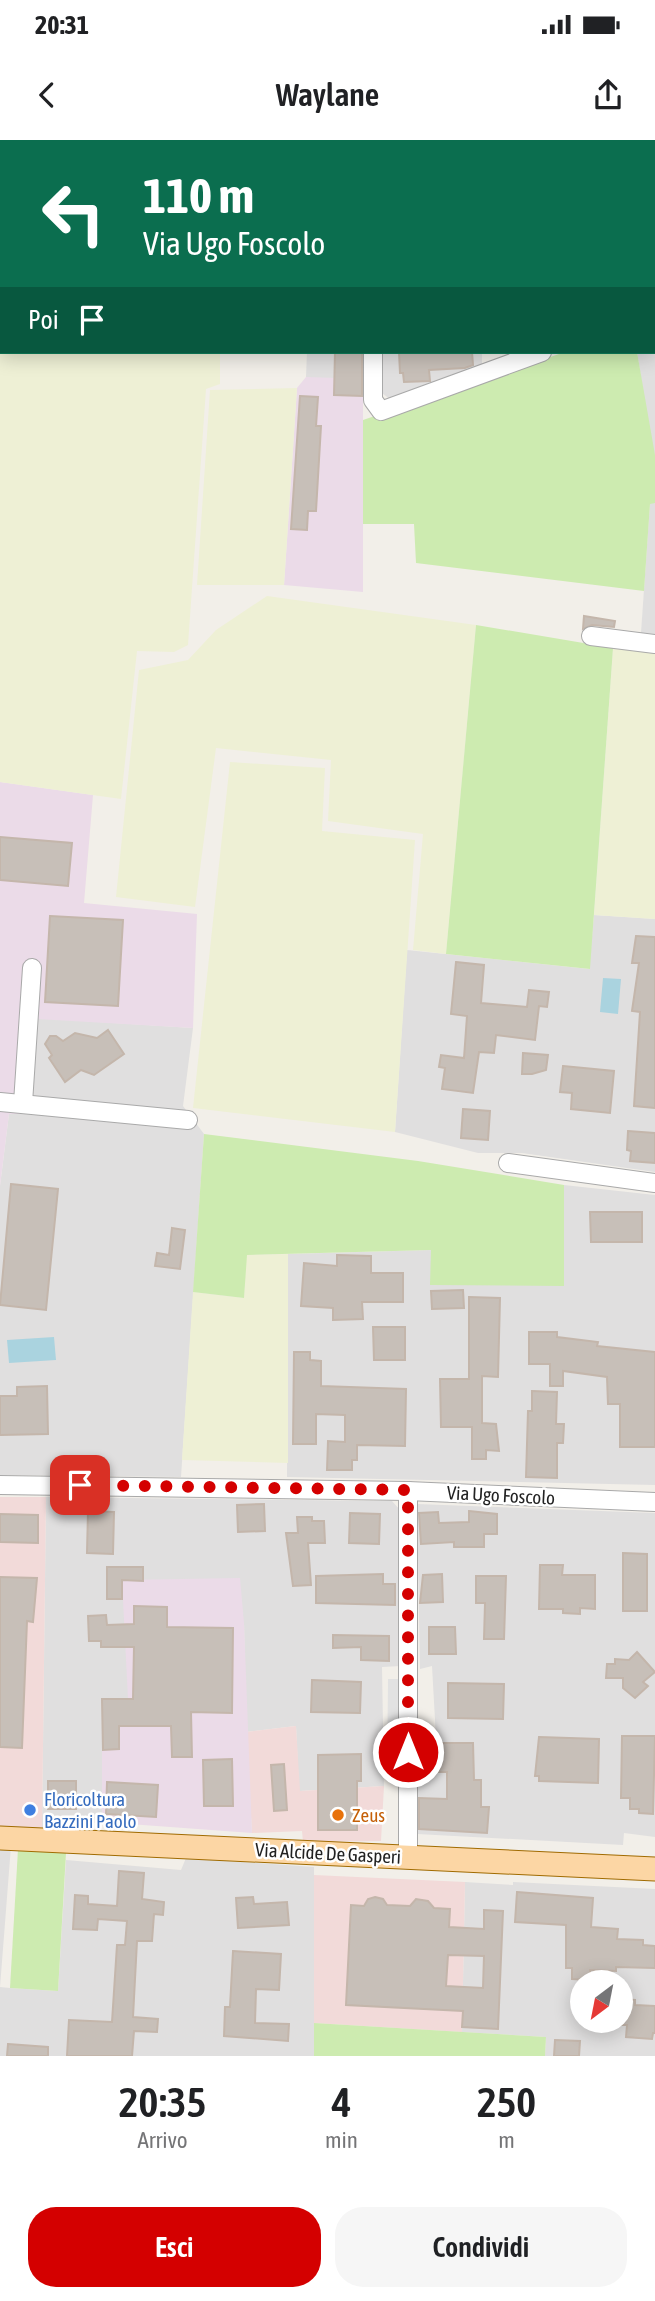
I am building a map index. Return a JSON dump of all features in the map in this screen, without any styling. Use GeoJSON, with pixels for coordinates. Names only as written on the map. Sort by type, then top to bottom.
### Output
{"type":"FeatureCollection","features":[{"type":"Feature","properties":{"kind":"main road","name":"Via Alcide De Gasperi"},"geometry":{"type":"LineString","coordinates":[[1,1838],[655,1869]]}},
{"type":"Feature","properties":{"kind":"street"},"geometry":{"type":"LineString","coordinates":[[373,354],[373,400],[382,411],[537,354]]}},
{"type":"Feature","properties":{"kind":"street"},"geometry":{"type":"LineString","coordinates":[[591,636],[655,644]]}},
{"type":"Feature","properties":{"kind":"street"},"geometry":{"type":"LineString","coordinates":[[23,1103],[32,968]]}},
{"type":"Feature","properties":{"kind":"street"},"geometry":{"type":"LineString","coordinates":[[0,1102],[188,1121]]}},
{"type":"Feature","properties":{"kind":"street"},"geometry":{"type":"LineString","coordinates":[[508,1163],[655,1183]]}},
{"type":"Feature","properties":{"kind":"street","name":"Via Ugo Foscolo"},"geometry":{"type":"LineString","coordinates":[[0,1485],[408,1490],[655,1502]]}},
{"type":"Feature","properties":{"kind":"street"},"geometry":{"type":"LineString","coordinates":[[408,1490],[408,1857]]}},
{"type":"Feature","properties":{"kind":"shaded area"},"geometry":{"type":"Polygon","coordinates":[[[307,354],[364,354],[363,396],[334,395],[306,377],[307,354]]]}},
{"type":"Feature","properties":{"kind":"shaded area"},"geometry":{"type":"Polygon","coordinates":[[[382,354],[482,354],[482,368],[391,400],[382,393],[382,354]]]}},
{"type":"Feature","properties":{"kind":"shaded area"},"geometry":{"type":"Polygon","coordinates":[[[637,354],[655,354],[653,455],[637,354]]]}},
{"type":"Feature","properties":{"kind":"shaded area"},"geometry":{"type":"Polygon","coordinates":[[[306,377],[335,378],[335,395],[363,396],[363,592],[284,585],[297,388],[306,377]]]}},
{"type":"Feature","properties":{"kind":"shaded area"},"geometry":{"type":"Polygon","coordinates":[[[650,503],[655,503],[655,634],[641,633],[650,503]]]}},
{"type":"Feature","properties":{"kind":"shaded area"},"geometry":{"type":"Polygon","coordinates":[[[0,782],[93,795],[84,903],[197,914],[193,1028],[37,1019],[24,1114],[9,1114],[0,1186],[0,782]]]}},
{"type":"Feature","properties":{"kind":"shaded area"},"geometry":{"type":"Polygon","coordinates":[[[594,915],[655,919],[655,1172],[522,1153],[478,1153],[395,1132],[407,950],[589,969],[594,915]]]}},
{"type":"Feature","properties":{"kind":"shaded area"},"geometry":{"type":"Polygon","coordinates":[[[37,1018],[193,1028],[183,1106],[204,1134],[181,1477],[0,1475],[0,1186],[9,1114],[24,1114],[37,1018]]]}},
{"type":"Feature","properties":{"kind":"shaded area"},"geometry":{"type":"Polygon","coordinates":[[[564,1185],[655,1195],[655,1485],[287,1477],[288,1254],[432,1250],[431,1285],[564,1285],[564,1185]]]}},
{"type":"Feature","properties":{"kind":"shaded area"},"geometry":{"type":"Polygon","coordinates":[[[0,1497],[46,1497],[42,1829],[0,1826],[0,1497]]]}},
{"type":"Feature","properties":{"kind":"shaded area"},"geometry":{"type":"Polygon","coordinates":[[[46,1497],[392,1501],[400,1510],[401,1666],[382,1667],[384,1786],[299,1791],[296,1726],[246,1732],[244,1623],[143,1581],[123,1580],[129,1699],[102,1700],[102,1822],[42,1829],[46,1497]]]}},
{"type":"Feature","properties":{"kind":"shaded area"},"geometry":{"type":"Polygon","coordinates":[[[417,1504],[655,1513],[655,1837],[624,1833],[623,1845],[417,1834],[419,1737],[436,1738],[432,1666],[420,1669],[417,1504]]]}},
{"type":"Feature","properties":{"kind":"shaded area"},"geometry":{"type":"Polygon","coordinates":[[[240,1578],[252,1833],[102,1822],[102,1699],[128,1699],[122,1580],[240,1578]]]}},
{"type":"Feature","properties":{"kind":"shaded area"},"geometry":{"type":"Polygon","coordinates":[[[388,1679],[399,1679],[398,1781],[387,1781],[388,1679]]]}},
{"type":"Feature","properties":{"kind":"shaded area"},"geometry":{"type":"Polygon","coordinates":[[[296,1726],[300,1791],[384,1786],[381,1841],[303,1842],[302,1831],[252,1833],[246,1732],[296,1726]]]}},
{"type":"Feature","properties":{"kind":"shaded area"},"geometry":{"type":"Polygon","coordinates":[[[0,1846],[11,1846],[0,1987],[0,1846]]]}},
{"type":"Feature","properties":{"kind":"shaded area"},"geometry":{"type":"Polygon","coordinates":[[[186,1858],[314,1867],[314,2056],[0,2056],[0,1987],[58,1991],[66,1860],[181,1870],[186,1858]]]}},
{"type":"Feature","properties":{"kind":"shaded area"},"geometry":{"type":"Polygon","coordinates":[[[314,1875],[465,1882],[462,2032],[314,2023],[314,1875]]]}},
{"type":"Feature","properties":{"kind":"shaded area"},"geometry":{"type":"Polygon","coordinates":[[[465,1882],[655,1889],[655,2056],[545,2056],[546,2037],[462,2032],[465,1882]]]}},
{"type":"Feature","properties":{"kind":"green space"},"geometry":{"type":"Polygon","coordinates":[[[0,354],[220,354],[220,384],[206,389],[188,645],[174,652],[137,651],[121,799],[0,782],[0,354]]]}},
{"type":"Feature","properties":{"kind":"green space"},"geometry":{"type":"Polygon","coordinates":[[[559,354],[637,354],[655,455],[655,503],[650,504],[644,591],[416,563],[414,524],[363,524],[363,420],[559,354]]]}},
{"type":"Feature","properties":{"kind":"green space"},"geometry":{"type":"Polygon","coordinates":[[[297,388],[284,585],[197,585],[210,390],[297,388]]]}},
{"type":"Feature","properties":{"kind":"green space"},"geometry":{"type":"Polygon","coordinates":[[[267,596],[476,625],[446,954],[413,950],[423,834],[328,821],[331,760],[216,748],[195,907],[116,897],[139,670],[188,660],[216,630],[267,596]]]}},
{"type":"Feature","properties":{"kind":"green space"},"geometry":{"type":"Polygon","coordinates":[[[476,625],[613,648],[590,969],[446,954],[476,625]]]}},
{"type":"Feature","properties":{"kind":"green space"},"geometry":{"type":"Polygon","coordinates":[[[613,648],[655,653],[655,919],[594,915],[613,648]]]}},
{"type":"Feature","properties":{"kind":"green space"},"geometry":{"type":"Polygon","coordinates":[[[230,762],[325,768],[322,831],[415,840],[395,1132],[193,1108],[230,762]]]}},
{"type":"Feature","properties":{"kind":"green space"},"geometry":{"type":"Polygon","coordinates":[[[204,1134],[418,1161],[564,1185],[564,1286],[430,1285],[431,1250],[247,1255],[244,1298],[193,1292],[204,1134]]]}},
{"type":"Feature","properties":{"kind":"green space"},"geometry":{"type":"Polygon","coordinates":[[[288,1254],[288,1463],[182,1460],[193,1292],[244,1298],[246,1255],[288,1254]]]}},
{"type":"Feature","properties":{"kind":"green space"},"geometry":{"type":"Polygon","coordinates":[[[18,1849],[66,1853],[58,1991],[10,1988],[18,1849]]]}},
{"type":"Feature","properties":{"kind":"green space"},"geometry":{"type":"Polygon","coordinates":[[[314,2023],[546,2037],[545,2056],[314,2056],[314,2023]]]}},
{"type":"Feature","properties":{"kind":"water"},"geometry":{"type":"Polygon","coordinates":[[[603,978],[621,979],[618,1014],[600,1012],[603,978]]]}},
{"type":"Feature","properties":{"kind":"water"},"geometry":{"type":"Polygon","coordinates":[[[54,1337],[56,1360],[9,1363],[7,1340],[54,1337]]]}},
{"type":"Feature","properties":{"kind":"building"},"geometry":{"type":"Polygon","coordinates":[[[335,354],[362,354],[362,396],[334,395],[335,354]]]}},
{"type":"Feature","properties":{"kind":"building"},"geometry":{"type":"Polygon","coordinates":[[[399,354],[472,354],[473,365],[465,368],[429,370],[430,381],[404,382],[403,373],[400,373],[399,354]]]}},
{"type":"Feature","properties":{"kind":"building"},"geometry":{"type":"Polygon","coordinates":[[[300,396],[318,397],[316,426],[321,426],[316,511],[308,511],[307,530],[291,529],[300,396]]]}},
{"type":"Feature","properties":{"kind":"building"},"geometry":{"type":"Polygon","coordinates":[[[584,616],[615,621],[614,627],[592,625],[583,629],[584,616]]]}},
{"type":"Feature","properties":{"kind":"building"},"geometry":{"type":"Polygon","coordinates":[[[0,837],[72,843],[68,886],[0,880],[0,837]]]}},
{"type":"Feature","properties":{"kind":"building"},"geometry":{"type":"Polygon","coordinates":[[[50,916],[123,920],[118,1006],[45,1002],[50,916]]]}},
{"type":"Feature","properties":{"kind":"building"},"geometry":{"type":"Polygon","coordinates":[[[636,936],[655,937],[655,1108],[634,1106],[640,1012],[632,1011],[639,963],[632,963],[636,936]]]}},
{"type":"Feature","properties":{"kind":"building"},"geometry":{"type":"Polygon","coordinates":[[[456,962],[484,965],[481,1003],[527,1007],[529,990],[549,992],[547,1007],[539,1006],[535,1040],[496,1035],[494,1053],[479,1052],[473,1093],[442,1089],[445,1068],[439,1067],[441,1055],[464,1058],[467,1016],[451,1014],[456,962]]]}},
{"type":"Feature","properties":{"kind":"building"},"geometry":{"type":"Polygon","coordinates":[[[108,1030],[124,1054],[94,1075],[81,1070],[65,1082],[49,1058],[52,1055],[45,1044],[50,1036],[56,1036],[63,1041],[75,1033],[97,1038],[108,1030]]]}},
{"type":"Feature","properties":{"kind":"building"},"geometry":{"type":"Polygon","coordinates":[[[523,1053],[548,1055],[546,1070],[522,1074],[523,1053]]]}},
{"type":"Feature","properties":{"kind":"building"},"geometry":{"type":"Polygon","coordinates":[[[563,1066],[614,1071],[610,1113],[571,1109],[572,1093],[560,1092],[563,1066]]]}},
{"type":"Feature","properties":{"kind":"building"},"geometry":{"type":"Polygon","coordinates":[[[463,1109],[490,1111],[488,1140],[461,1138],[463,1109]]]}},
{"type":"Feature","properties":{"kind":"building"},"geometry":{"type":"Polygon","coordinates":[[[628,1131],[655,1133],[655,1163],[630,1161],[631,1151],[627,1150],[628,1131]]]}},
{"type":"Feature","properties":{"kind":"building"},"geometry":{"type":"Polygon","coordinates":[[[11,1184],[58,1189],[46,1310],[0,1305],[11,1184]]]}},
{"type":"Feature","properties":{"kind":"building"},"geometry":{"type":"Polygon","coordinates":[[[590,1212],[642,1212],[642,1242],[591,1242],[590,1212]]]}},
{"type":"Feature","properties":{"kind":"building"},"geometry":{"type":"Polygon","coordinates":[[[172,1228],[185,1230],[180,1269],[155,1266],[157,1253],[169,1255],[172,1228]]]}},
{"type":"Feature","properties":{"kind":"building"},"geometry":{"type":"Polygon","coordinates":[[[337,1255],[371,1256],[371,1273],[403,1273],[403,1302],[362,1302],[363,1319],[333,1320],[333,1308],[301,1306],[304,1263],[337,1266],[337,1255]]]}},
{"type":"Feature","properties":{"kind":"building"},"geometry":{"type":"Polygon","coordinates":[[[463,1290],[464,1308],[432,1309],[431,1291],[463,1290]]]}},
{"type":"Feature","properties":{"kind":"building"},"geometry":{"type":"Polygon","coordinates":[[[469,1297],[500,1298],[498,1377],[482,1376],[482,1423],[496,1424],[499,1451],[486,1450],[486,1459],[472,1459],[472,1427],[441,1427],[440,1379],[469,1379],[469,1297]]]}},
{"type":"Feature","properties":{"kind":"building"},"geometry":{"type":"Polygon","coordinates":[[[373,1327],[405,1327],[405,1360],[374,1360],[373,1327]]]}},
{"type":"Feature","properties":{"kind":"building"},"geometry":{"type":"Polygon","coordinates":[[[529,1332],[557,1332],[557,1337],[598,1342],[597,1346],[655,1352],[655,1447],[620,1447],[620,1404],[608,1404],[607,1377],[563,1371],[563,1386],[550,1386],[550,1364],[529,1364],[529,1332]]]}},
{"type":"Feature","properties":{"kind":"building"},"geometry":{"type":"Polygon","coordinates":[[[294,1352],[310,1352],[310,1360],[321,1361],[321,1386],[406,1389],[405,1446],[357,1445],[357,1460],[352,1460],[352,1470],[327,1470],[328,1441],[345,1442],[345,1415],[316,1414],[316,1444],[293,1444],[294,1352]]]}},
{"type":"Feature","properties":{"kind":"building"},"geometry":{"type":"Polygon","coordinates":[[[47,1386],[48,1434],[0,1435],[0,1396],[17,1396],[17,1387],[47,1386]]]}},
{"type":"Feature","properties":{"kind":"building"},"geometry":{"type":"Polygon","coordinates":[[[532,1391],[557,1392],[556,1424],[564,1424],[563,1443],[557,1443],[557,1478],[526,1477],[528,1411],[532,1411],[532,1391]]]}},
{"type":"Feature","properties":{"kind":"building"},"geometry":{"type":"Polygon","coordinates":[[[264,1504],[265,1531],[238,1532],[237,1505],[264,1504]]]}},
{"type":"Feature","properties":{"kind":"building"},"geometry":{"type":"Polygon","coordinates":[[[88,1511],[114,1512],[113,1554],[87,1553],[88,1511]]]}},
{"type":"Feature","properties":{"kind":"building"},"geometry":{"type":"Polygon","coordinates":[[[469,1511],[497,1514],[497,1534],[484,1534],[484,1547],[454,1547],[454,1542],[421,1544],[419,1513],[438,1512],[439,1523],[469,1522],[469,1511]]]}},
{"type":"Feature","properties":{"kind":"building"},"geometry":{"type":"Polygon","coordinates":[[[350,1513],[380,1514],[379,1544],[349,1543],[350,1513]]]}},
{"type":"Feature","properties":{"kind":"building"},"geometry":{"type":"Polygon","coordinates":[[[0,1514],[38,1515],[38,1543],[0,1542],[0,1514]]]}},
{"type":"Feature","properties":{"kind":"building"},"geometry":{"type":"Polygon","coordinates":[[[297,1517],[312,1517],[312,1521],[324,1521],[325,1543],[308,1543],[311,1585],[293,1586],[286,1533],[298,1533],[297,1517]]]}},
{"type":"Feature","properties":{"kind":"building"},"geometry":{"type":"Polygon","coordinates":[[[623,1553],[647,1554],[647,1611],[623,1611],[623,1553]]]}},
{"type":"Feature","properties":{"kind":"building"},"geometry":{"type":"Polygon","coordinates":[[[540,1565],[563,1565],[562,1575],[595,1575],[595,1609],[580,1608],[580,1614],[563,1613],[563,1609],[539,1609],[540,1565]]]}},
{"type":"Feature","properties":{"kind":"building"},"geometry":{"type":"Polygon","coordinates":[[[107,1567],[143,1567],[143,1581],[122,1580],[122,1599],[107,1599],[107,1567]]]}},
{"type":"Feature","properties":{"kind":"building"},"geometry":{"type":"Polygon","coordinates":[[[383,1574],[383,1584],[395,1584],[395,1605],[316,1603],[316,1576],[383,1574]]]}},
{"type":"Feature","properties":{"kind":"building"},"geometry":{"type":"Polygon","coordinates":[[[442,1574],[443,1602],[420,1603],[423,1575],[442,1574]]]}},
{"type":"Feature","properties":{"kind":"building"},"geometry":{"type":"Polygon","coordinates":[[[476,1576],[506,1576],[504,1639],[484,1639],[485,1603],[476,1603],[476,1576]]]}},
{"type":"Feature","properties":{"kind":"building"},"geometry":{"type":"Polygon","coordinates":[[[0,1577],[37,1578],[33,1622],[27,1621],[22,1748],[0,1747],[0,1577]]]}},
{"type":"Feature","properties":{"kind":"building"},"geometry":{"type":"Polygon","coordinates":[[[134,1606],[167,1607],[167,1627],[233,1628],[232,1713],[191,1712],[192,1757],[172,1757],[171,1726],[119,1726],[119,1749],[103,1750],[102,1699],[133,1699],[134,1647],[101,1647],[101,1641],[89,1641],[88,1616],[106,1615],[107,1625],[134,1624],[134,1606]]]}},
{"type":"Feature","properties":{"kind":"building"},"geometry":{"type":"Polygon","coordinates":[[[429,1627],[455,1627],[456,1654],[429,1654],[429,1627]]]}},
{"type":"Feature","properties":{"kind":"building"},"geometry":{"type":"Polygon","coordinates":[[[333,1635],[389,1636],[389,1661],[361,1660],[361,1647],[333,1648],[333,1635]]]}},
{"type":"Feature","properties":{"kind":"building"},"geometry":{"type":"Polygon","coordinates":[[[637,1652],[655,1672],[643,1682],[648,1686],[635,1698],[623,1688],[623,1678],[606,1678],[607,1664],[615,1664],[615,1659],[629,1660],[637,1652]]]}},
{"type":"Feature","properties":{"kind":"building"},"geometry":{"type":"Polygon","coordinates":[[[312,1680],[361,1682],[360,1713],[311,1712],[312,1680]]]}},
{"type":"Feature","properties":{"kind":"building"},"geometry":{"type":"Polygon","coordinates":[[[448,1683],[504,1684],[503,1719],[448,1718],[448,1683]]]}},
{"type":"Feature","properties":{"kind":"building"},"geometry":{"type":"Polygon","coordinates":[[[622,1736],[655,1736],[653,1814],[630,1809],[630,1798],[621,1798],[622,1736]]]}},
{"type":"Feature","properties":{"kind":"building"},"geometry":{"type":"Polygon","coordinates":[[[539,1737],[599,1739],[598,1783],[539,1781],[539,1776],[535,1776],[539,1737]]]}},
{"type":"Feature","properties":{"kind":"building"},"geometry":{"type":"Polygon","coordinates":[[[439,1743],[473,1743],[474,1780],[481,1780],[481,1807],[489,1807],[487,1833],[419,1829],[419,1798],[447,1799],[447,1772],[439,1772],[439,1743]]]}},
{"type":"Feature","properties":{"kind":"building"},"geometry":{"type":"Polygon","coordinates":[[[361,1754],[361,1781],[357,1781],[357,1830],[318,1830],[318,1755],[361,1754]]]}},
{"type":"Feature","properties":{"kind":"building"},"geometry":{"type":"Polygon","coordinates":[[[232,1759],[233,1806],[204,1806],[203,1760],[232,1759]]]}},
{"type":"Feature","properties":{"kind":"building"},"geometry":{"type":"Polygon","coordinates":[[[284,1764],[287,1810],[274,1811],[271,1765],[284,1764]]]}},
{"type":"Feature","properties":{"kind":"building"},"geometry":{"type":"Polygon","coordinates":[[[48,1781],[76,1781],[76,1809],[48,1809],[48,1781]]]}},
{"type":"Feature","properties":{"kind":"building"},"geometry":{"type":"Polygon","coordinates":[[[107,1782],[158,1785],[156,1817],[106,1814],[107,1782]]]}},
{"type":"Feature","properties":{"kind":"building"},"geometry":{"type":"Polygon","coordinates":[[[119,1871],[144,1873],[142,1899],[164,1902],[163,1915],[154,1914],[152,1941],[137,1941],[133,2017],[158,2019],[157,2032],[134,2031],[132,2056],[67,2056],[69,2020],[112,2022],[117,1945],[125,1945],[127,1921],[98,1919],[97,1930],[73,1929],[75,1895],[88,1896],[88,1904],[117,1906],[119,1871]]]}},
{"type":"Feature","properties":{"kind":"building"},"geometry":{"type":"Polygon","coordinates":[[[517,1892],[593,1898],[591,1927],[618,1929],[617,1939],[643,1940],[643,1945],[655,1946],[655,1968],[572,1970],[566,1968],[566,1925],[515,1922],[517,1892]]]}},
{"type":"Feature","properties":{"kind":"building"},"geometry":{"type":"Polygon","coordinates":[[[253,1897],[254,1904],[287,1902],[289,1925],[238,1928],[236,1898],[253,1897]]]}},
{"type":"Feature","properties":{"kind":"building"},"geometry":{"type":"Polygon","coordinates":[[[375,1897],[383,1899],[387,1905],[410,1906],[416,1899],[428,1901],[434,1908],[450,1909],[449,1927],[484,1929],[484,1910],[503,1911],[498,2029],[462,2027],[463,2011],[346,2005],[351,1905],[364,1906],[368,1899],[375,1897]],[[448,1955],[446,1986],[483,1988],[484,1956],[448,1955]]]}},
{"type":"Feature","properties":{"kind":"building"},"geometry":{"type":"Polygon","coordinates":[[[233,1951],[281,1954],[279,1990],[256,1989],[255,2023],[289,2024],[288,2041],[224,2036],[225,2007],[230,2007],[233,1951]]]}},
{"type":"Feature","properties":{"kind":"building"},"geometry":{"type":"Polygon","coordinates":[[[634,2000],[635,2005],[655,2006],[655,2033],[652,2039],[626,2037],[626,2034],[634,2034],[634,2000]]]}},
{"type":"Feature","properties":{"kind":"building"},"geometry":{"type":"Polygon","coordinates":[[[555,2040],[580,2041],[579,2056],[554,2056],[555,2040]]]}},
{"type":"Feature","properties":{"kind":"building"},"geometry":{"type":"Polygon","coordinates":[[[8,2044],[48,2047],[48,2056],[7,2056],[8,2044]]]}},
{"type":"Feature","properties":{"kind":"place","name":"Floricoltura Bazzini Paolo"},"geometry":{"type":"Point","coordinates":[30,1810]}},
{"type":"Feature","properties":{"kind":"place","name":"Zeus"},"geometry":{"type":"Point","coordinates":[338,1815]}},
{"type":"Feature","properties":{"kind":"route"},"geometry":{"type":"LineString","coordinates":[[80,1485],[408,1490],[408,1752]]}}]}
